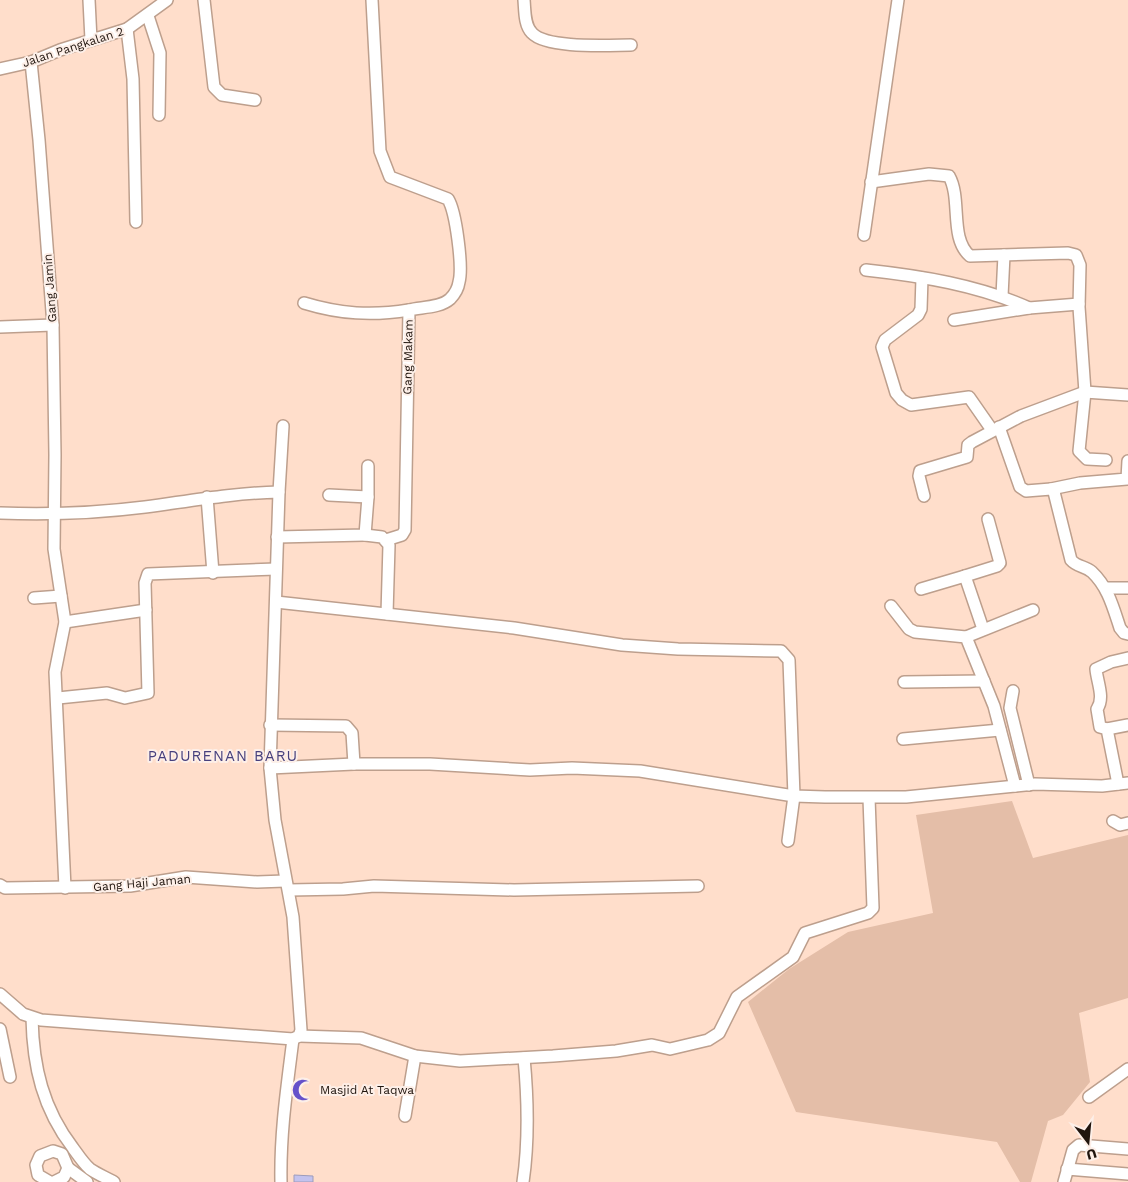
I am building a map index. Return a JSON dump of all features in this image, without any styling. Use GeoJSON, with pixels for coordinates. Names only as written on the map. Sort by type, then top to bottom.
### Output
{"type":"FeatureCollection","features":[{"type":"Feature","properties":{"kind":"street"},"geometry":{"type":"LineString","coordinates":[[89,0],[90,40]]}},
{"type":"Feature","properties":{"kind":"street","name":"Jalan Pangkalan 2"},"geometry":{"type":"LineString","coordinates":[[0,69],[30,62],[90,40],[127,29],[148,16],[167,0]]}},
{"type":"Feature","properties":{"kind":"street"},"geometry":{"type":"LineString","coordinates":[[204,0],[214,87],[222,95],[255,100]]}},
{"type":"Feature","properties":{"kind":"street","name":"Gang Makam"},"geometry":{"type":"LineString","coordinates":[[372,0],[380,151],[384,165],[392,178],[448,199],[452,208],[460,269],[459,283],[450,298],[445,302],[409,310],[405,530],[402,535],[386,540]]}},
{"type":"Feature","properties":{"kind":"street"},"geometry":{"type":"LineString","coordinates":[[524,0],[526,20],[532,34],[550,42],[631,46]]}},
{"type":"Feature","properties":{"kind":"street"},"geometry":{"type":"LineString","coordinates":[[864,235],[898,0]]}},
{"type":"Feature","properties":{"kind":"street"},"geometry":{"type":"LineString","coordinates":[[148,16],[160,53],[159,115]]}},
{"type":"Feature","properties":{"kind":"street"},"geometry":{"type":"LineString","coordinates":[[127,29],[133,79],[136,222]]}},
{"type":"Feature","properties":{"kind":"street","name":"Gang Jamin"},"geometry":{"type":"LineString","coordinates":[[30,62],[39,140],[53,325],[54,549],[65,622]]}},
{"type":"Feature","properties":{"kind":"street"},"geometry":{"type":"LineString","coordinates":[[871,182],[929,174],[949,176],[955,186],[960,240],[963,250],[970,256],[1068,253],[1076,255],[1080,265],[1079,304],[1085,392],[1079,451],[1087,459],[1106,460]]}},
{"type":"Feature","properties":{"kind":"street"},"geometry":{"type":"LineString","coordinates":[[1002,296],[1004,254]]}},
{"type":"Feature","properties":{"kind":"street"},"geometry":{"type":"LineString","coordinates":[[866,270],[922,278],[1002,296],[1029,308]]}},
{"type":"Feature","properties":{"kind":"street"},"geometry":{"type":"LineString","coordinates":[[922,278],[921,309],[918,315],[885,340],[882,347],[896,393],[902,400],[911,406],[970,397],[996,428],[1022,490],[1051,489],[1127,479],[1128,461]]}},
{"type":"Feature","properties":{"kind":"street"},"geometry":{"type":"LineString","coordinates":[[304,303],[331,312],[366,315],[409,310]]}},
{"type":"Feature","properties":{"kind":"street"},"geometry":{"type":"LineString","coordinates":[[954,320],[1029,308],[1079,304]]}},
{"type":"Feature","properties":{"kind":"street"},"geometry":{"type":"LineString","coordinates":[[0,327],[53,325]]}},
{"type":"Feature","properties":{"kind":"street"},"geometry":{"type":"LineString","coordinates":[[924,496],[919,476],[920,471],[967,458],[968,445],[996,428],[1021,416],[1085,392],[1128,395]]}},
{"type":"Feature","properties":{"kind":"street"},"geometry":{"type":"LineString","coordinates":[[281,1182],[279,1153],[296,1038],[301,1030],[298,972],[287,885],[275,820],[270,768],[277,537],[283,426]]}},
{"type":"Feature","properties":{"kind":"street"},"geometry":{"type":"LineString","coordinates":[[366,535],[368,466]]}},
{"type":"Feature","properties":{"kind":"street"},"geometry":{"type":"LineString","coordinates":[[1051,489],[1054,492],[1072,560],[1076,565],[1090,570],[1106,588],[1120,628],[1124,633],[1128,634]]}},
{"type":"Feature","properties":{"kind":"street"},"geometry":{"type":"LineString","coordinates":[[0,513],[55,515],[148,506],[207,497],[279,492]]}},
{"type":"Feature","properties":{"kind":"street"},"geometry":{"type":"LineString","coordinates":[[329,495],[368,497]]}},
{"type":"Feature","properties":{"kind":"street"},"geometry":{"type":"LineString","coordinates":[[207,497],[213,573]]}},
{"type":"Feature","properties":{"kind":"street"},"geometry":{"type":"LineString","coordinates":[[922,589],[997,566],[1000,563],[988,519]]}},
{"type":"Feature","properties":{"kind":"street"},"geometry":{"type":"LineString","coordinates":[[277,537],[366,535],[382,537],[389,545],[386,614]]}},
{"type":"Feature","properties":{"kind":"street"},"geometry":{"type":"LineString","coordinates":[[58,698],[104,693],[125,698],[148,693],[145,579],[148,574],[276,570]]}},
{"type":"Feature","properties":{"kind":"street"},"geometry":{"type":"LineString","coordinates":[[965,576],[983,629]]}},
{"type":"Feature","properties":{"kind":"street"},"geometry":{"type":"LineString","coordinates":[[1106,588],[1128,588]]}},
{"type":"Feature","properties":{"kind":"street"},"geometry":{"type":"LineString","coordinates":[[34,598],[61,596]]}},
{"type":"Feature","properties":{"kind":"street"},"geometry":{"type":"LineString","coordinates":[[276,602],[514,628],[622,645],[678,649],[781,651],[789,660],[794,796],[788,841]]}},
{"type":"Feature","properties":{"kind":"street"},"geometry":{"type":"LineString","coordinates":[[892,606],[909,629],[915,632],[966,637],[1033,610]]}},
{"type":"Feature","properties":{"kind":"street"},"geometry":{"type":"LineString","coordinates":[[65,888],[56,663],[65,622],[146,610]]}},
{"type":"Feature","properties":{"kind":"street"},"geometry":{"type":"LineString","coordinates":[[966,637],[984,681],[1015,786]]}},
{"type":"Feature","properties":{"kind":"street"},"geometry":{"type":"LineString","coordinates":[[1128,658],[1111,662],[1096,669],[1101,696],[1097,709],[1100,727],[1107,729],[1128,725]]}},
{"type":"Feature","properties":{"kind":"street"},"geometry":{"type":"LineString","coordinates":[[904,682],[984,681]]}},
{"type":"Feature","properties":{"kind":"street"},"geometry":{"type":"LineString","coordinates":[[1013,691],[1010,708],[1029,785]]}},
{"type":"Feature","properties":{"kind":"street"},"geometry":{"type":"LineString","coordinates":[[270,725],[346,726],[352,732],[354,764]]}},
{"type":"Feature","properties":{"kind":"street"},"geometry":{"type":"LineString","coordinates":[[270,768],[354,764],[640,771],[794,796],[869,798],[1029,785],[1102,786],[1123,784],[1107,729]]}},
{"type":"Feature","properties":{"kind":"street"},"geometry":{"type":"LineString","coordinates":[[903,739],[1000,730]]}},
{"type":"Feature","properties":{"kind":"street"},"geometry":{"type":"LineString","coordinates":[[0,994],[23,1014],[32,1018],[76,1024],[296,1038],[361,1038],[415,1056],[460,1061],[616,1051],[652,1045],[670,1049],[708,1040],[719,1032],[737,997],[793,957],[805,933],[868,913],[874,908],[869,798]]}},
{"type":"Feature","properties":{"kind":"street"},"geometry":{"type":"LineString","coordinates":[[1113,821],[1120,825],[1128,823]]}},
{"type":"Feature","properties":{"kind":"street","name":"Gang Haji Jaman"},"geometry":{"type":"LineString","coordinates":[[0,885],[5,888],[65,888],[147,884],[186,877],[343,889],[374,886],[514,890],[698,886]]}},
{"type":"Feature","properties":{"kind":"street"},"geometry":{"type":"LineString","coordinates":[[32,1018],[32,1037],[39,1078],[54,1123],[90,1169],[114,1182]]}},
{"type":"Feature","properties":{"kind":"street"},"geometry":{"type":"LineString","coordinates":[[0,1029],[3,1057],[10,1077]]}},
{"type":"Feature","properties":{"kind":"street"},"geometry":{"type":"LineString","coordinates":[[405,1116],[415,1056]]}},
{"type":"Feature","properties":{"kind":"street"},"geometry":{"type":"LineString","coordinates":[[523,1182],[528,1152],[528,1106],[524,1058]]}},
{"type":"Feature","properties":{"kind":"street"},"geometry":{"type":"LineString","coordinates":[[1089,1097],[1128,1069]]}},
{"type":"Feature","properties":{"kind":"street"},"geometry":{"type":"LineString","coordinates":[[1064,1182],[1072,1150],[1079,1145],[1128,1148]]}},
{"type":"Feature","properties":{"kind":"street"},"geometry":{"type":"LineString","coordinates":[[50,1182],[42,1179],[36,1170],[37,1160],[44,1153],[58,1152],[65,1158],[68,1168],[87,1182]]}},
{"type":"Feature","properties":{"kind":"street"},"geometry":{"type":"LineString","coordinates":[[55,1182],[64,1177],[68,1168]]}},
{"type":"Feature","properties":{"kind":"street"},"geometry":{"type":"LineString","coordinates":[[1067,1169],[1128,1174]]}},
{"type":"Feature","properties":{"kind":"shaded area"},"geometry":{"type":"Polygon","coordinates":[[[1012,801],[1033,858],[1128,835],[1128,998],[1079,1013],[1090,1082],[1063,1115],[1048,1121],[1031,1182],[1020,1182],[997,1142],[796,1112],[748,1002],[789,969],[848,932],[933,913],[916,815],[1012,801]]]}},
{"type":"Feature","properties":{"kind":"building"},"geometry":{"type":"Polygon","coordinates":[[[294,1175],[313,1176],[313,1182],[294,1182],[294,1175]]]}},
{"type":"Feature","properties":{"kind":"place","name":"Masjid At Taqwa"},"geometry":{"type":"Point","coordinates":[303,1090]}},
{"type":"Feature","properties":{"kind":"district","name":"PADURENAN BARU"},"geometry":{"type":"Point","coordinates":[223,756]}}]}
